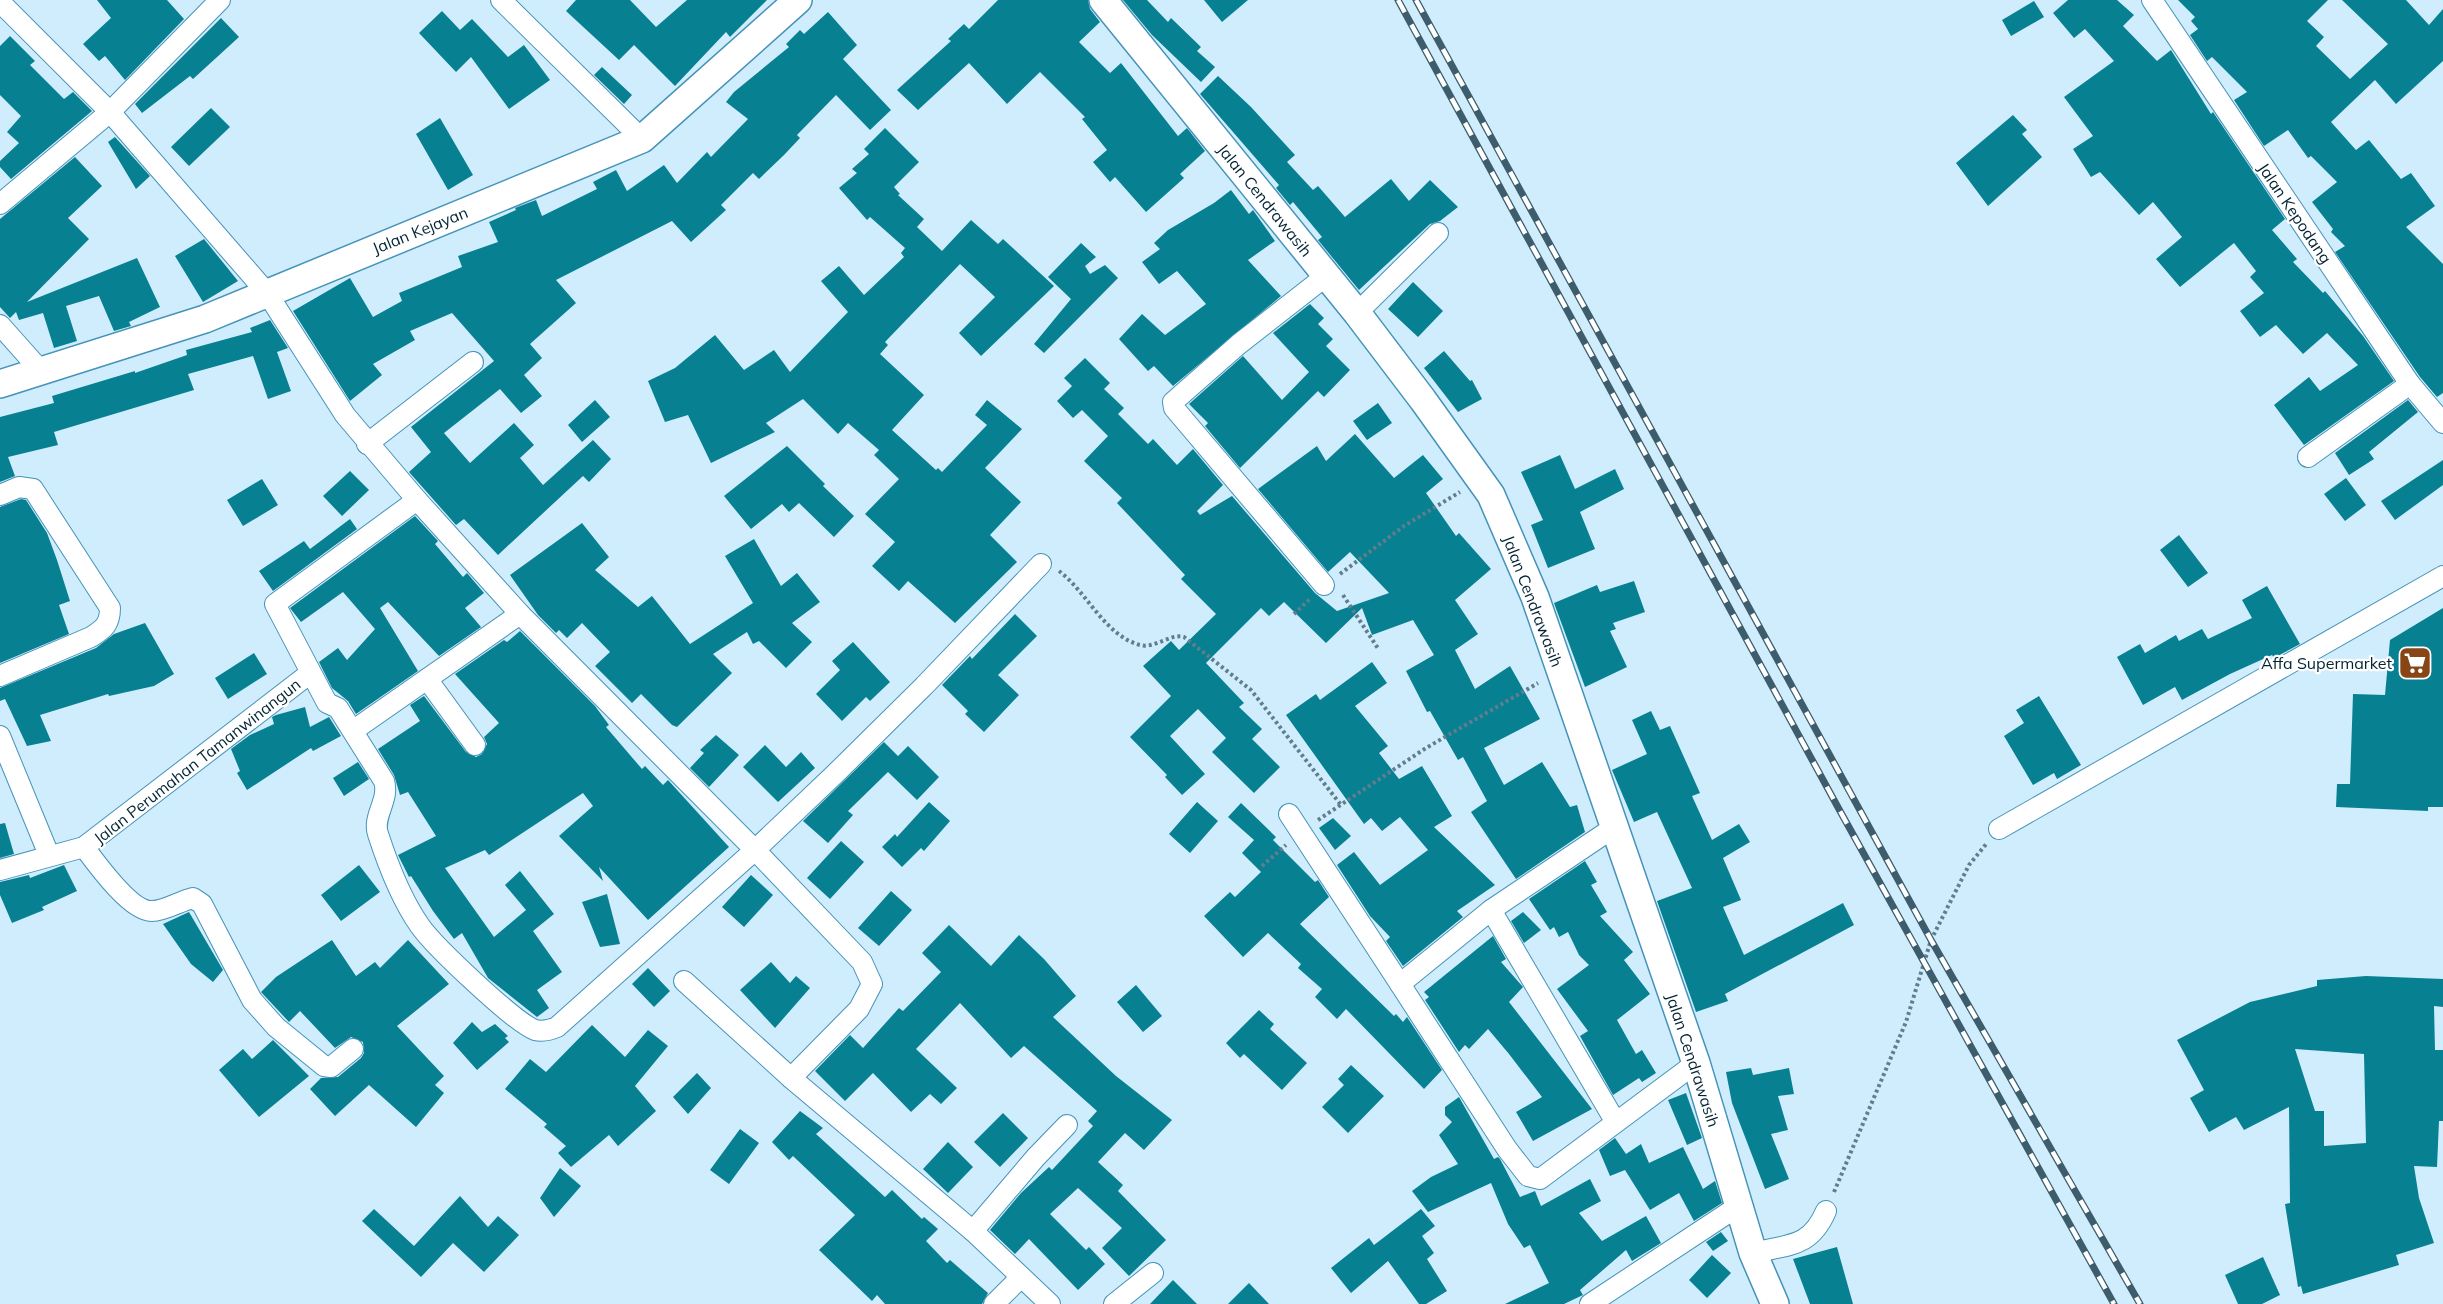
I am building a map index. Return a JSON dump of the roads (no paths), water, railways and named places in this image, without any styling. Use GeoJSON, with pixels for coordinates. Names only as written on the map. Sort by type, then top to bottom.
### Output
{"type":"FeatureCollection","features":[{"type":"Feature","properties":{"kind":"main road","name":"Jalan Cendrawasih"},"geometry":{"type":"LineString","coordinates":[[1103,0],[1357,313],[1491,495],[1535,597],[1696,1063],[1753,1253],[1775,1304]]}},
{"type":"Feature","properties":{"kind":"main road","name":"Jalan Kejayan"},"geometry":{"type":"LineString","coordinates":[[0,384],[205,319],[642,139],[794,1]]}},
{"type":"Feature","properties":{"kind":"street"},"geometry":{"type":"LineString","coordinates":[[0,204],[110,112],[220,0]]}},
{"type":"Feature","properties":{"kind":"street"},"geometry":{"type":"LineString","coordinates":[[501,0],[642,139]]}},
{"type":"Feature","properties":{"kind":"street","name":"Jalan Kepodang"},"geometry":{"type":"LineString","coordinates":[[2152,0],[2410,384],[2443,423]]}},
{"type":"Feature","properties":{"kind":"street"},"geometry":{"type":"LineString","coordinates":[[0,2],[110,112],[267,293],[345,415],[367,444],[417,500],[520,614],[756,850],[862,962],[872,984],[859,1009],[791,1078]]}},
{"type":"Feature","properties":{"kind":"street"},"geometry":{"type":"LineString","coordinates":[[1357,313],[1438,233]]}},
{"type":"Feature","properties":{"kind":"street"},"geometry":{"type":"LineString","coordinates":[[1326,276],[1239,344],[1173,402],[1174,408],[1328,582]]}},
{"type":"Feature","properties":{"kind":"street"},"geometry":{"type":"LineString","coordinates":[[0,325],[41,371]]}},
{"type":"Feature","properties":{"kind":"street"},"geometry":{"type":"LineString","coordinates":[[367,444],[473,362]]}},
{"type":"Feature","properties":{"kind":"street"},"geometry":{"type":"LineString","coordinates":[[2308,457],[2410,384]]}},
{"type":"Feature","properties":{"kind":"street"},"geometry":{"type":"LineString","coordinates":[[0,495],[19,487],[33,489],[110,608],[110,619],[104,629],[91,637],[0,676]]}},
{"type":"Feature","properties":{"kind":"street"},"geometry":{"type":"LineString","coordinates":[[417,500],[275,602],[309,674],[327,703],[338,708],[354,730],[384,781],[385,794],[377,821],[377,833],[399,888],[420,927],[489,995],[534,1029],[545,1031],[557,1027],[756,850],[924,686],[1041,564]]}},
{"type":"Feature","properties":{"kind":"street"},"geometry":{"type":"LineString","coordinates":[[1999,829],[2443,576]]}},
{"type":"Feature","properties":{"kind":"street"},"geometry":{"type":"LineString","coordinates":[[354,730],[520,614]]}},
{"type":"Feature","properties":{"kind":"street","name":"Jalan Perumahan Tamanwinangun"},"geometry":{"type":"LineString","coordinates":[[0,870],[84,847],[309,674]]}},
{"type":"Feature","properties":{"kind":"street"},"geometry":{"type":"LineString","coordinates":[[427,679],[476,745]]}},
{"type":"Feature","properties":{"kind":"street"},"geometry":{"type":"LineString","coordinates":[[0,736],[49,855]]}},
{"type":"Feature","properties":{"kind":"street"},"geometry":{"type":"LineString","coordinates":[[1289,814],[1507,1149],[1528,1176],[1540,1179],[1696,1063]]}},
{"type":"Feature","properties":{"kind":"street"},"geometry":{"type":"LineString","coordinates":[[1400,984],[1491,910],[1613,828]]}},
{"type":"Feature","properties":{"kind":"street"},"geometry":{"type":"LineString","coordinates":[[84,847],[101,870],[141,908],[156,911],[193,898],[202,904],[257,1006],[276,1027],[324,1066],[331,1067],[353,1048]]}},
{"type":"Feature","properties":{"kind":"street"},"geometry":{"type":"LineString","coordinates":[[1491,910],[1615,1121]]}},
{"type":"Feature","properties":{"kind":"street"},"geometry":{"type":"LineString","coordinates":[[684,981],[791,1078],[974,1231],[1020,1278],[1050,1304]]}},
{"type":"Feature","properties":{"kind":"street"},"geometry":{"type":"LineString","coordinates":[[974,1231],[1036,1157],[1067,1125]]}},
{"type":"Feature","properties":{"kind":"street"},"geometry":{"type":"LineString","coordinates":[[1590,1304],[1740,1205]]}},
{"type":"Feature","properties":{"kind":"street"},"geometry":{"type":"LineString","coordinates":[[1753,1253],[1808,1239],[1818,1229],[1826,1211]]}},
{"type":"Feature","properties":{"kind":"street"},"geometry":{"type":"LineString","coordinates":[[1114,1304],[1153,1273]]}},
{"type":"Feature","properties":{"kind":"street"},"geometry":{"type":"LineString","coordinates":[[994,1304],[1020,1278]]}},
{"type":"Feature","properties":{"kind":"railway"},"geometry":{"type":"LineString","coordinates":[[1398,0],[1840,811],[2114,1304]]}},
{"type":"Feature","properties":{"kind":"railway"},"geometry":{"type":"LineString","coordinates":[[1416,0],[1931,940],[2140,1304]]}},
{"type":"Feature","properties":{"kind":"place","name":"Affa Supermarket"},"geometry":{"type":"Point","coordinates":[2415,663]}}]}
